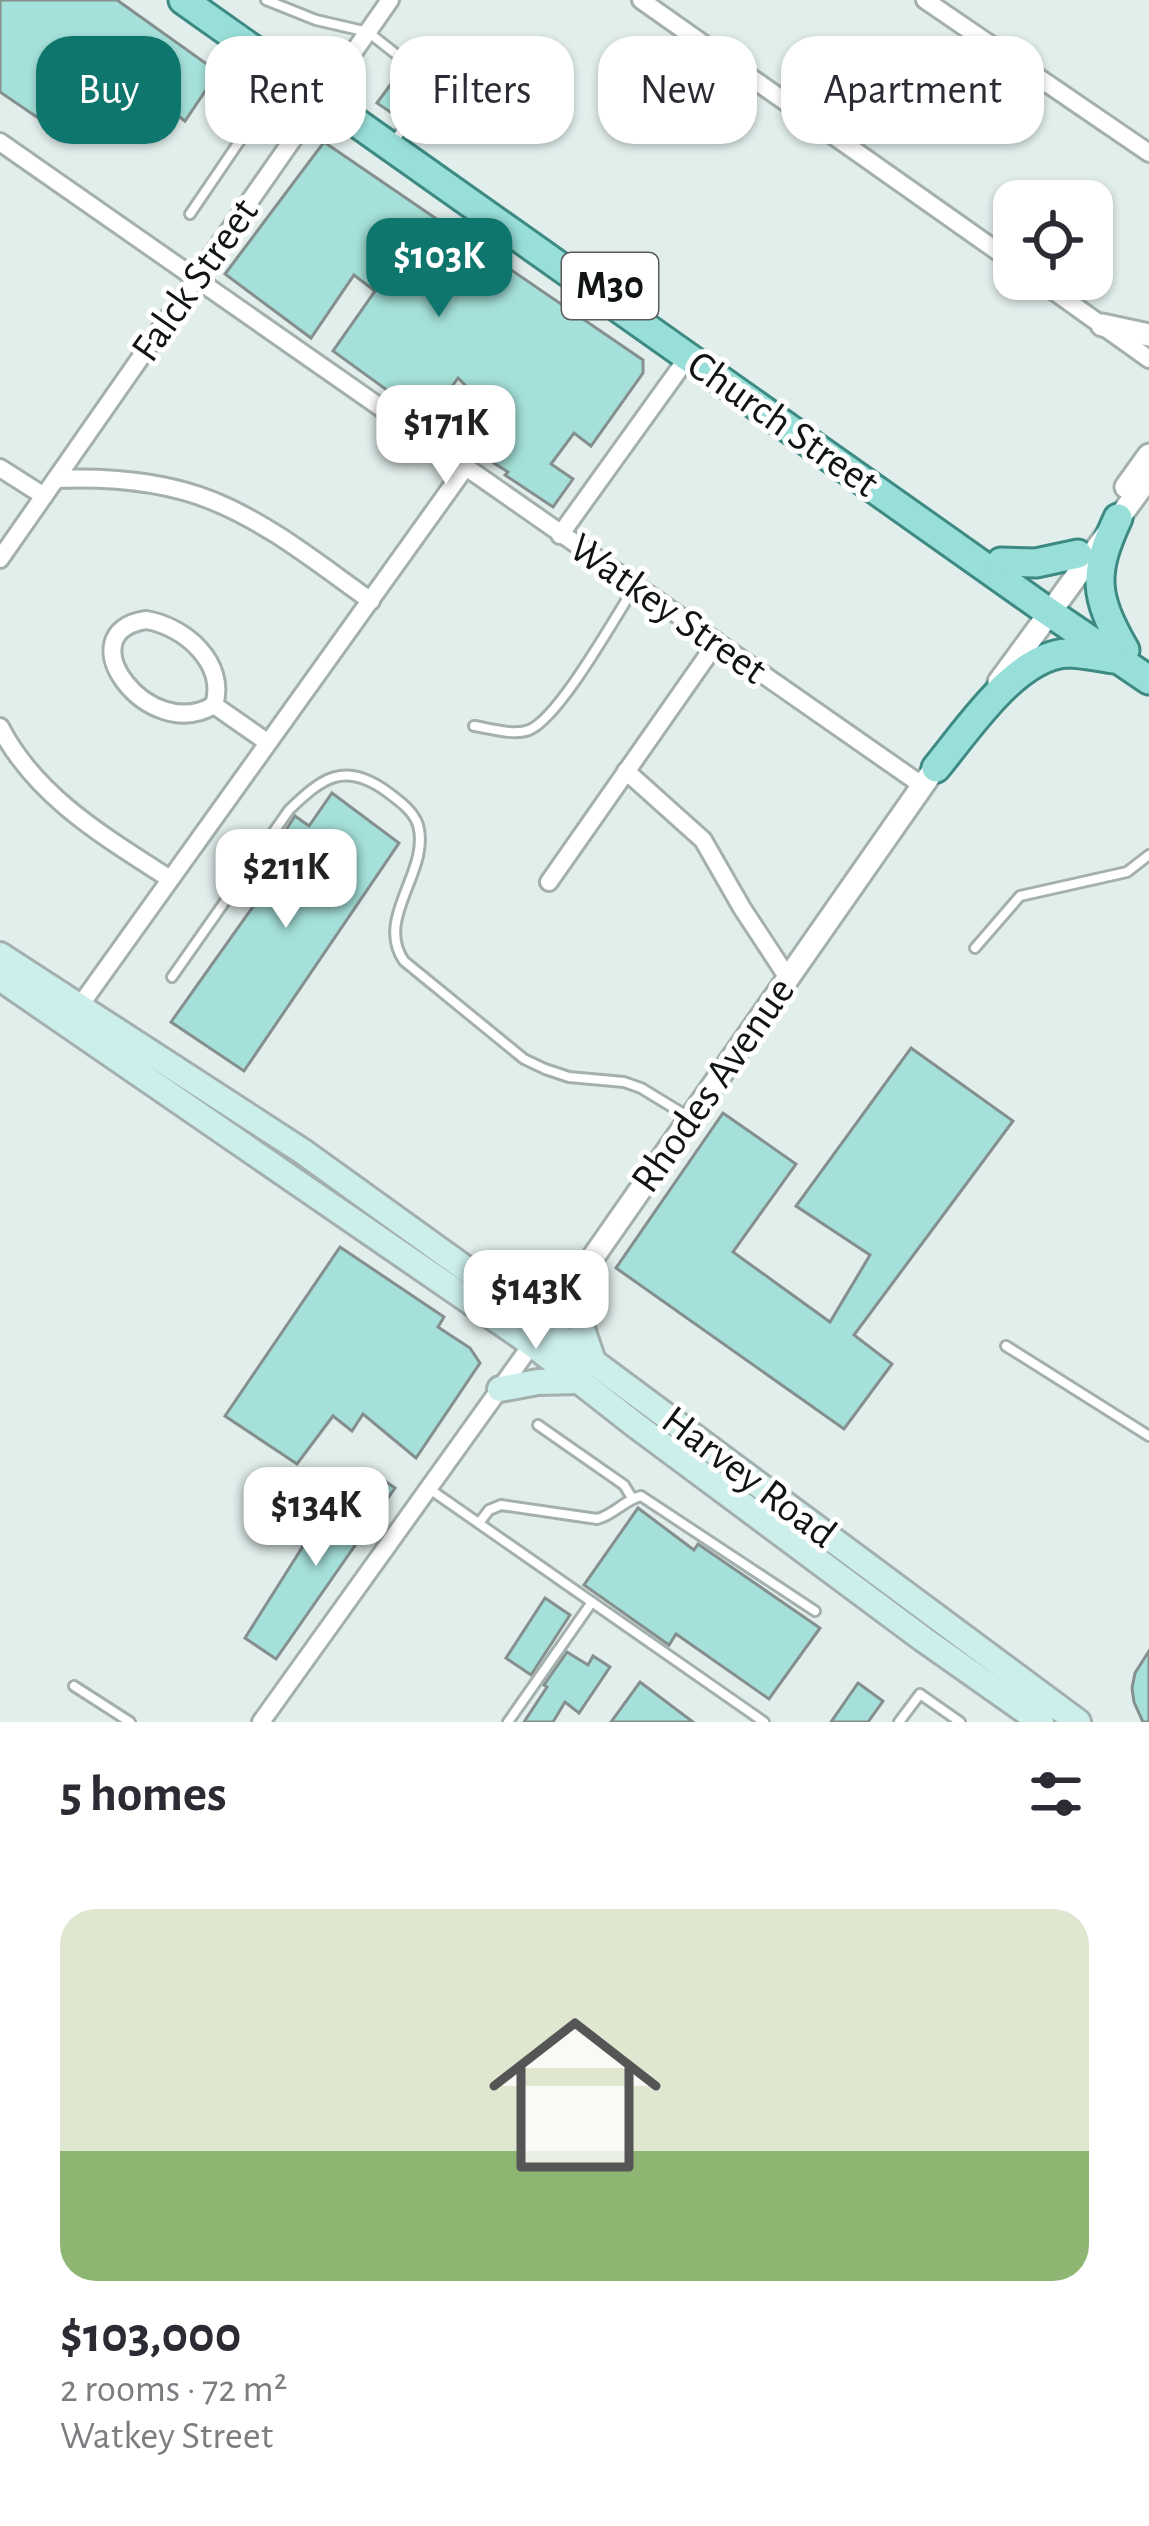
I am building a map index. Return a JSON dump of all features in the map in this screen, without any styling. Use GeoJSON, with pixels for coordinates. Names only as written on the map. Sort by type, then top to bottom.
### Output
{"type":"FeatureCollection","features":[{"type":"Feature","properties":{"kind":"main road","name":"Church Street"},"geometry":{"type":"LineString","coordinates":[[183,0],[233,36]]}},
{"type":"Feature","properties":{"kind":"main road","name":"Church Street"},"geometry":{"type":"LineString","coordinates":[[207,0],[252,36]]}},
{"type":"Feature","properties":{"kind":"main road","name":"Church Street"},"geometry":{"type":"LineString","coordinates":[[366,124],[688,357],[1131,658],[1149,680]]}},
{"type":"Feature","properties":{"kind":"main road","name":"Church Street"},"geometry":{"type":"LineString","coordinates":[[407,144],[1001,562],[1049,604]]}},
{"type":"Feature","properties":{"kind":"main road"},"geometry":{"type":"LineString","coordinates":[[1118,518],[1099,569],[1101,598],[1131,658]]}},
{"type":"Feature","properties":{"kind":"main road"},"geometry":{"type":"LineString","coordinates":[[1001,562],[1036,563],[1078,554]]}},
{"type":"Feature","properties":{"kind":"main road"},"geometry":{"type":"LineString","coordinates":[[929,777],[995,697],[1032,664],[1068,653],[1131,658]]}},
{"type":"Feature","properties":{"kind":"main road","name":"Harvey Road"},"geometry":{"type":"LineString","coordinates":[[0,955],[74,1016],[539,1335],[930,1628],[1041,1722]]}},
{"type":"Feature","properties":{"kind":"main road","name":"Harvey Road"},"geometry":{"type":"LineString","coordinates":[[0,978],[244,1111],[501,1294],[539,1335]]}},
{"type":"Feature","properties":{"kind":"main road"},"geometry":{"type":"LineString","coordinates":[[500,1389],[586,1371],[576,1282],[530,1295],[501,1294]]}},
{"type":"Feature","properties":{"kind":"main road","name":"Harvey Road"},"geometry":{"type":"LineString","coordinates":[[930,1628],[1078,1722]]}},
{"type":"Feature","properties":{"kind":"street","name":"Falck Street"},"geometry":{"type":"LineString","coordinates":[[365,36],[390,0]]}},
{"type":"Feature","properties":{"kind":"street"},"geometry":{"type":"LineString","coordinates":[[641,0],[993,247]]}},
{"type":"Feature","properties":{"kind":"street"},"geometry":{"type":"LineString","coordinates":[[925,0],[1149,153]]}},
{"type":"Feature","properties":{"kind":"street","name":"Watkey Street"},"geometry":{"type":"LineString","coordinates":[[0,142],[634,586],[929,777]]}},
{"type":"Feature","properties":{"kind":"street","name":"Falck Street"},"geometry":{"type":"LineString","coordinates":[[0,559],[290,144]]}},
{"type":"Feature","properties":{"kind":"street"},"geometry":{"type":"LineString","coordinates":[[1067,300],[1149,359]]}},
{"type":"Feature","properties":{"kind":"street"},"geometry":{"type":"LineString","coordinates":[[1102,325],[1149,335]]}},
{"type":"Feature","properties":{"kind":"street"},"geometry":{"type":"LineString","coordinates":[[560,535],[688,357]]}},
{"type":"Feature","properties":{"kind":"street"},"geometry":{"type":"LineString","coordinates":[[1049,604],[1078,554],[1149,455]]}},
{"type":"Feature","properties":{"kind":"street"},"geometry":{"type":"LineString","coordinates":[[0,468],[44,496]]}},
{"type":"Feature","properties":{"kind":"street"},"geometry":{"type":"LineString","coordinates":[[74,1016],[465,468]]}},
{"type":"Feature","properties":{"kind":"street"},"geometry":{"type":"LineString","coordinates":[[1049,604],[1149,477]]}},
{"type":"Feature","properties":{"kind":"street"},"geometry":{"type":"LineString","coordinates":[[56,479],[127,481],[211,500],[286,541],[370,601]]}},
{"type":"Feature","properties":{"kind":"street","name":"Rhodes Avenue"},"geometry":{"type":"LineString","coordinates":[[261,1722],[539,1335],[1049,604]]}},
{"type":"Feature","properties":{"kind":"street"},"geometry":{"type":"LineString","coordinates":[[146,620],[176,629],[209,662],[218,693],[214,705],[188,715],[142,699],[114,666],[115,637],[123,627],[146,620]]}},
{"type":"Feature","properties":{"kind":"street"},"geometry":{"type":"LineString","coordinates":[[549,882],[717,642]]}},
{"type":"Feature","properties":{"kind":"street"},"geometry":{"type":"LineString","coordinates":[[214,705],[267,742]]}},
{"type":"Feature","properties":{"kind":"street"},"geometry":{"type":"LineString","coordinates":[[0,727],[46,790],[107,838],[170,878]]}},
{"type":"Feature","properties":{"kind":"street"},"geometry":{"type":"LineString","coordinates":[[626,771],[703,840],[788,978]]}},
{"type":"Feature","properties":{"kind":"lane"},"geometry":{"type":"LineString","coordinates":[[266,0],[316,20],[368,32],[390,49]]}},
{"type":"Feature","properties":{"kind":"lane"},"geometry":{"type":"LineString","coordinates":[[190,214],[238,144]]}},
{"type":"Feature","properties":{"kind":"lane"},"geometry":{"type":"LineString","coordinates":[[473,726],[525,733],[540,724],[558,704],[634,586]]}},
{"type":"Feature","properties":{"kind":"lane"},"geometry":{"type":"LineString","coordinates":[[172,977],[289,810],[331,778],[367,777],[412,813],[418,827],[419,844],[394,933],[404,961],[524,1059],[569,1076],[641,1088],[690,1118]]}},
{"type":"Feature","properties":{"kind":"lane"},"geometry":{"type":"LineString","coordinates":[[975,948],[1020,896],[1127,872],[1149,855]]}},
{"type":"Feature","properties":{"kind":"lane"},"geometry":{"type":"LineString","coordinates":[[1006,1346],[1149,1436]]}},
{"type":"Feature","properties":{"kind":"lane"},"geometry":{"type":"LineString","coordinates":[[538,1425],[624,1485],[632,1498]]}},
{"type":"Feature","properties":{"kind":"lane"},"geometry":{"type":"LineString","coordinates":[[429,1490],[762,1722]]}},
{"type":"Feature","properties":{"kind":"lane"},"geometry":{"type":"LineString","coordinates":[[479,1523],[489,1510],[501,1505],[597,1519],[632,1498],[648,1498],[814,1611]]}},
{"type":"Feature","properties":{"kind":"lane"},"geometry":{"type":"LineString","coordinates":[[508,1722],[592,1602]]}},
{"type":"Feature","properties":{"kind":"lane"},"geometry":{"type":"LineString","coordinates":[[74,1686],[130,1722]]}},
{"type":"Feature","properties":{"kind":"lane"},"geometry":{"type":"LineString","coordinates":[[899,1722],[920,1694],[960,1722]]}},
{"type":"Feature","properties":{"kind":"building"},"geometry":{"type":"Polygon","coordinates":[[[0,0],[117,0],[168,36],[36,36],[36,116],[0,92],[0,0]]]}},
{"type":"Feature","properties":{"kind":"building"},"geometry":{"type":"Polygon","coordinates":[[[181,46],[205,63],[205,91],[185,121],[181,118],[181,46]]]}},
{"type":"Feature","properties":{"kind":"building"},"geometry":{"type":"Polygon","coordinates":[[[390,85],[390,112],[377,103],[390,85]]]}},
{"type":"Feature","properties":{"kind":"building"},"geometry":{"type":"Polygon","coordinates":[[[327,144],[643,360],[643,373],[591,446],[574,433],[551,464],[573,479],[553,507],[448,434],[476,396],[458,378],[428,420],[333,351],[375,291],[354,275],[311,338],[225,274],[327,144]]]}},
{"type":"Feature","properties":{"kind":"building"},"geometry":{"type":"Polygon","coordinates":[[[332,793],[399,843],[244,1071],[171,1022],[289,856],[275,847],[295,816],[309,826],[332,793]]]}},
{"type":"Feature","properties":{"kind":"building"},"geometry":{"type":"Polygon","coordinates":[[[911,1048],[1013,1121],[854,1335],[892,1364],[844,1429],[616,1268],[723,1113],[796,1164],[733,1252],[830,1322],[870,1255],[796,1206],[911,1048]]]}},
{"type":"Feature","properties":{"kind":"building"},"geometry":{"type":"Polygon","coordinates":[[[340,1247],[444,1317],[438,1327],[470,1348],[480,1363],[416,1458],[363,1414],[352,1431],[333,1416],[297,1464],[225,1416],[340,1247]]]}},
{"type":"Feature","properties":{"kind":"building"},"geometry":{"type":"Polygon","coordinates":[[[373,1473],[395,1488],[276,1659],[245,1638],[322,1516],[338,1527],[373,1473]]]}},
{"type":"Feature","properties":{"kind":"building"},"geometry":{"type":"Polygon","coordinates":[[[638,1508],[694,1550],[698,1544],[820,1628],[769,1699],[676,1634],[669,1645],[584,1585],[638,1508]]]}},
{"type":"Feature","properties":{"kind":"building"},"geometry":{"type":"Polygon","coordinates":[[[545,1598],[570,1615],[531,1675],[506,1658],[545,1598]]]}},
{"type":"Feature","properties":{"kind":"building"},"geometry":{"type":"Polygon","coordinates":[[[1149,1651],[1149,1722],[1143,1722],[1132,1688],[1149,1651]]]}},
{"type":"Feature","properties":{"kind":"building"},"geometry":{"type":"Polygon","coordinates":[[[567,1652],[588,1665],[593,1656],[610,1667],[579,1713],[565,1702],[553,1722],[524,1722],[544,1685],[567,1652]]]}},
{"type":"Feature","properties":{"kind":"building"},"geometry":{"type":"Polygon","coordinates":[[[640,1682],[693,1722],[611,1722],[640,1682]]]}},
{"type":"Feature","properties":{"kind":"building"},"geometry":{"type":"Polygon","coordinates":[[[858,1683],[883,1701],[868,1722],[831,1722],[858,1683]]]}}]}
